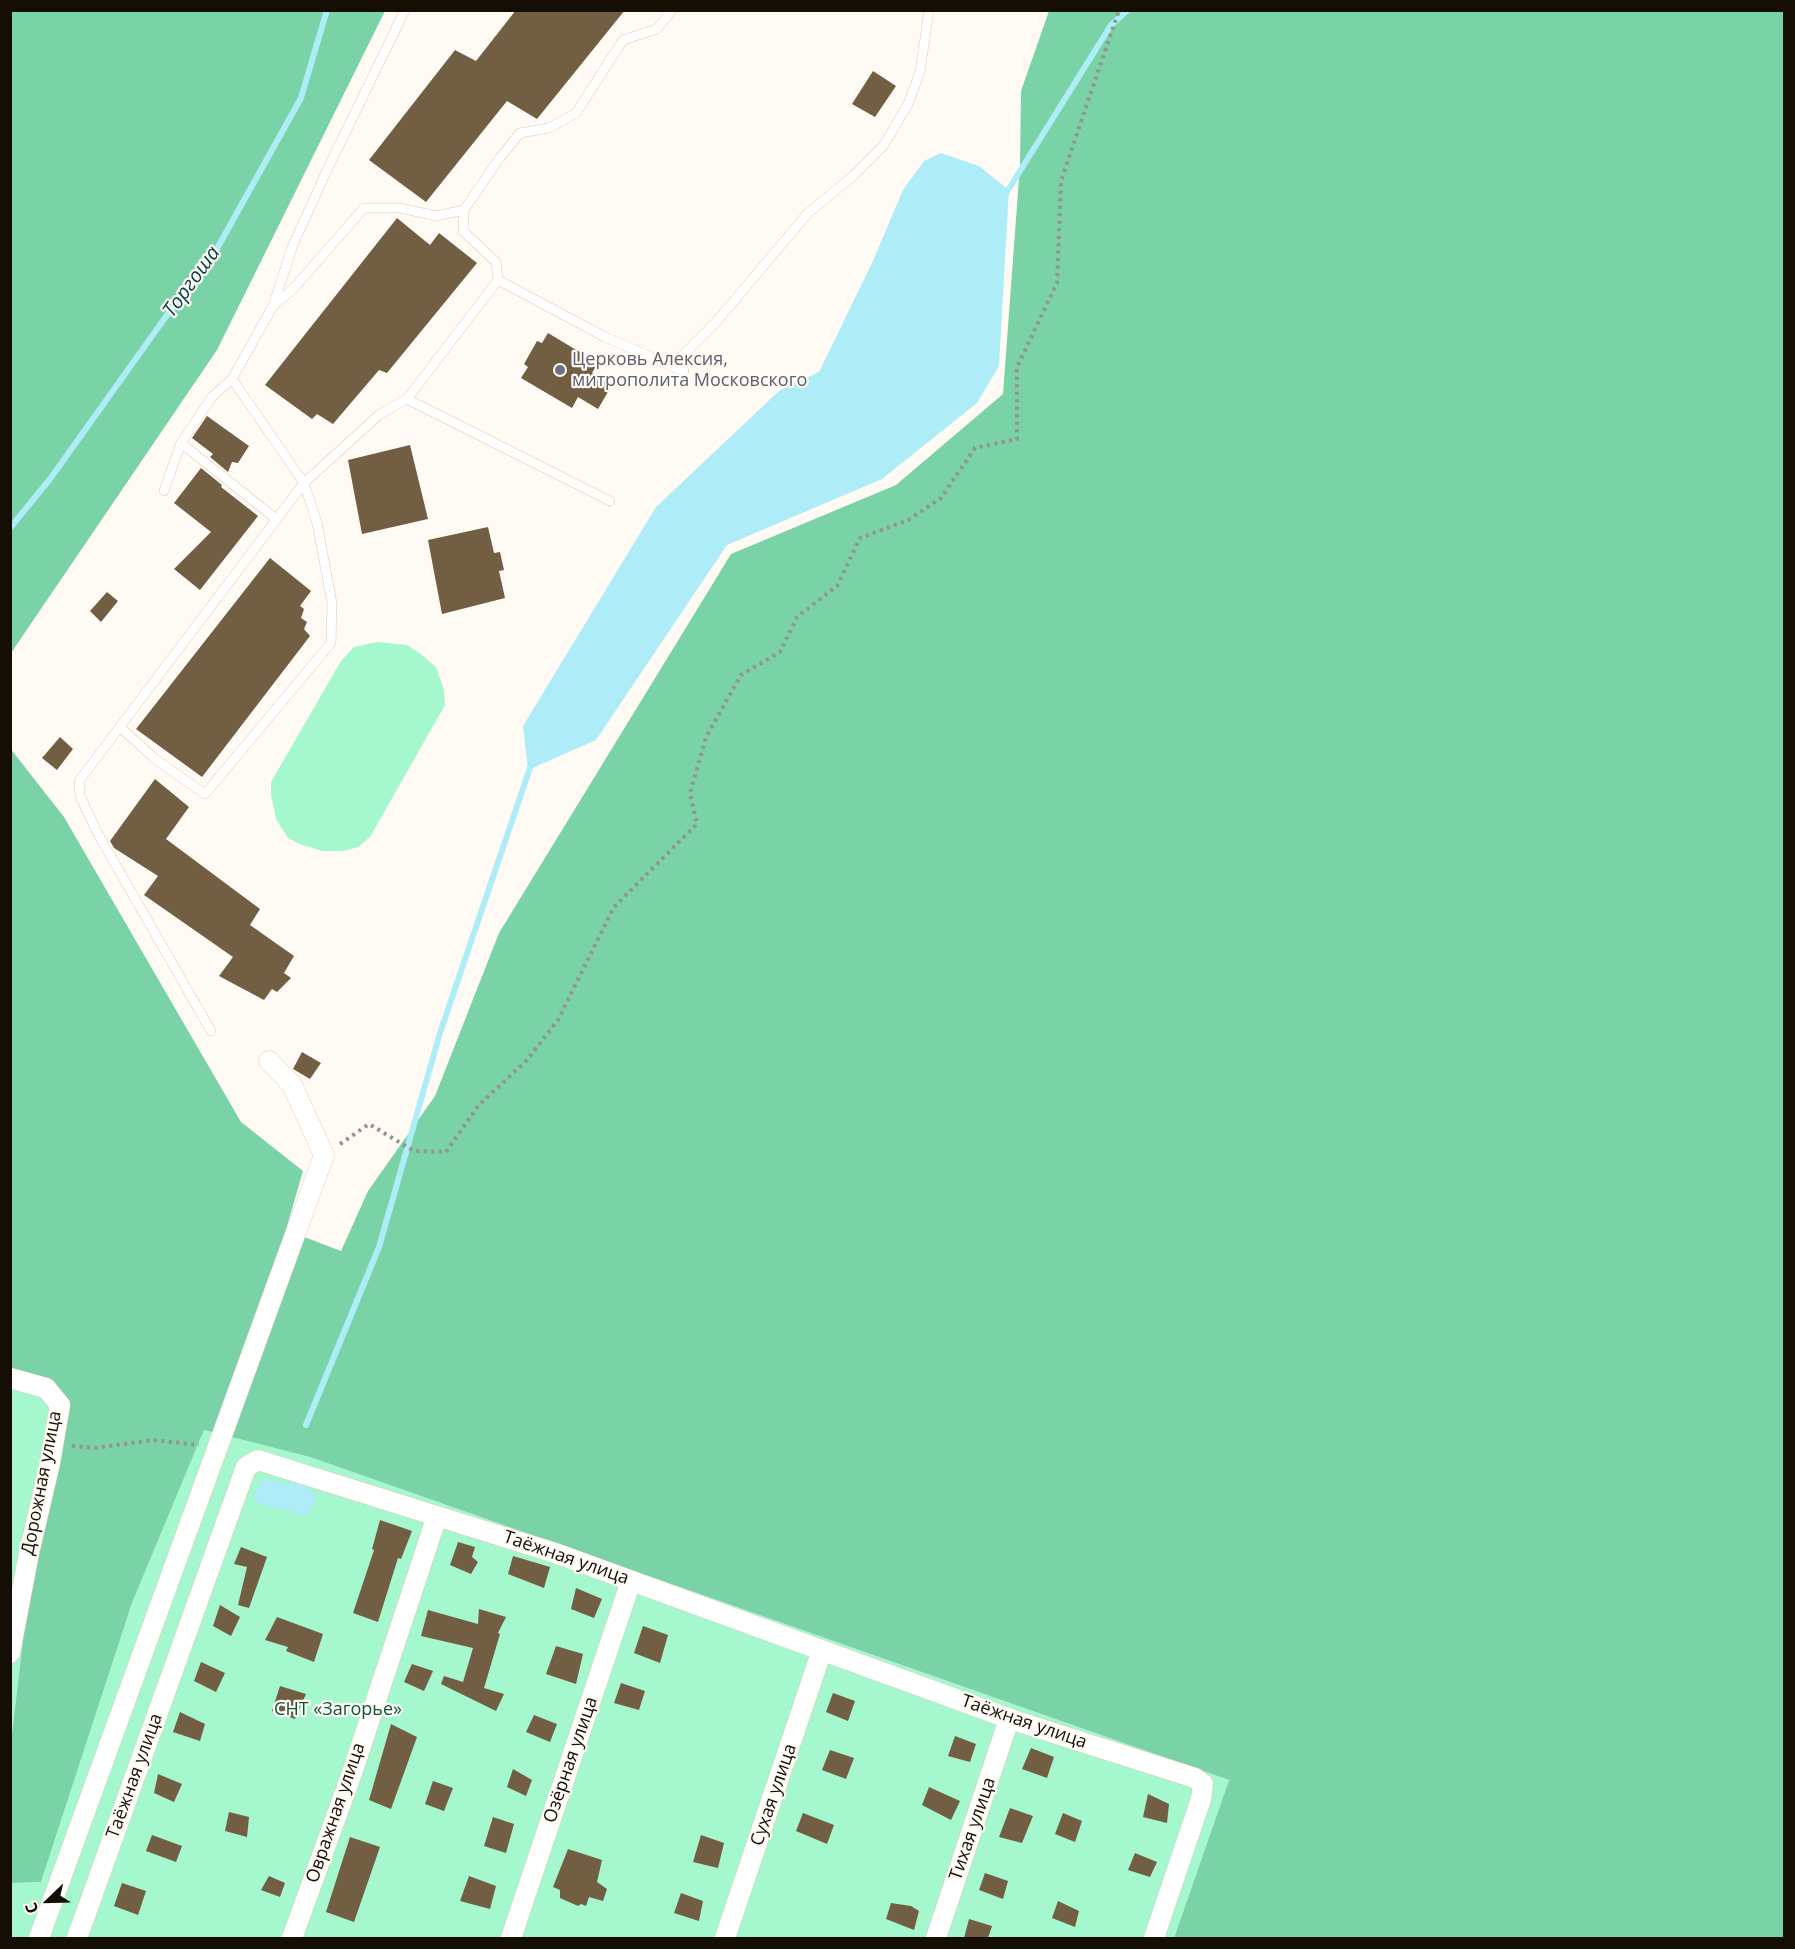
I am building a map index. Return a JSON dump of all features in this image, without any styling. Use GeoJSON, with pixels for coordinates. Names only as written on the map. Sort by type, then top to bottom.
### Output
{"type":"FeatureCollection","features":[{"type":"Feature","properties":{"kind":"street"},"geometry":{"type":"LineString","coordinates":[[39,1938],[324,1155],[292,1085],[269,1061]]}},
{"type":"Feature","properties":{"kind":"street","name":"Дорожная улица"},"geometry":{"type":"LineString","coordinates":[[10,1378],[46,1388],[60,1405],[10,1653]]}},
{"type":"Feature","properties":{"kind":"street","name":"Таёжная улица"},"geometry":{"type":"LineString","coordinates":[[77,1938],[246,1467],[258,1460],[555,1553],[1009,1719],[1195,1778],[1203,1784],[1201,1799],[1154,1938]]}},
{"type":"Feature","properties":{"kind":"street","name":"Овражная улица"},"geometry":{"type":"LineString","coordinates":[[292,1938],[352,1773],[437,1516]]}},
{"type":"Feature","properties":{"kind":"street","name":"Озёрная улица"},"geometry":{"type":"LineString","coordinates":[[511,1938],[631,1581]]}},
{"type":"Feature","properties":{"kind":"street","name":"Сухая улица"},"geometry":{"type":"LineString","coordinates":[[725,1938],[822,1650]]}},
{"type":"Feature","properties":{"kind":"street","name":"Тихая улица"},"geometry":{"type":"LineString","coordinates":[[936,1938],[1009,1719]]}},
{"type":"Feature","properties":{"kind":"lane"},"geometry":{"type":"LineString","coordinates":[[164,491],[181,443],[212,397],[232,379],[273,306],[293,245],[405,10]]}},
{"type":"Feature","properties":{"kind":"lane"},"geometry":{"type":"LineString","coordinates":[[211,1031],[98,834],[80,796],[79,781],[304,483],[380,414],[407,399],[498,280],[496,262],[464,231],[464,210],[499,159],[520,133],[549,128],[576,113],[623,40],[657,29],[672,10]]}},
{"type":"Feature","properties":{"kind":"lane"},"geometry":{"type":"LineString","coordinates":[[674,367],[678,360],[717,321],[808,213],[853,176],[884,145],[908,104],[920,72],[929,10]]}},
{"type":"Feature","properties":{"kind":"lane"},"geometry":{"type":"LineString","coordinates":[[273,306],[293,289],[364,208],[400,208],[436,216],[464,210]]}},
{"type":"Feature","properties":{"kind":"lane"},"geometry":{"type":"LineString","coordinates":[[498,280],[605,337],[684,371]]}},
{"type":"Feature","properties":{"kind":"lane"},"geometry":{"type":"LineString","coordinates":[[120,727],[155,759],[205,794],[331,643],[332,603],[317,523],[304,483],[232,379]]}},
{"type":"Feature","properties":{"kind":"lane"},"geometry":{"type":"LineString","coordinates":[[407,399],[610,501]]}},
{"type":"Feature","properties":{"kind":"lane"},"geometry":{"type":"LineString","coordinates":[[181,443],[276,519]]}},
{"type":"Feature","properties":{"kind":"path"},"geometry":{"type":"LineString","coordinates":[[324,1155],[369,1124],[414,1151],[446,1152],[478,1106],[526,1061],[558,1020],[614,907],[697,824],[690,793],[706,737],[741,675],[780,652],[797,617],[837,586],[860,538],[908,520],[941,498],[975,448],[1017,440],[1017,367],[1057,283],[1061,181],[1119,10]]}},
{"type":"Feature","properties":{"kind":"path"},"geometry":{"type":"LineString","coordinates":[[54,1443],[95,1448],[153,1440],[218,1448]]}},
{"type":"Feature","properties":{"kind":"green space"},"geometry":{"type":"Polygon","coordinates":[[[11,10],[385,11],[217,350],[11,653],[11,10]]]}},
{"type":"Feature","properties":{"kind":"green space"},"geometry":{"type":"Polygon","coordinates":[[[1049,11],[1784,11],[1784,1938],[1174,1938],[1229,1780],[310,1457],[204,1430],[132,1603],[41,1882],[11,1883],[11,1742],[29,1588],[63,1398],[11,1373],[10,748],[64,817],[241,1122],[303,1171],[286,1230],[341,1251],[368,1191],[435,1096],[499,933],[731,554],[896,485],[1003,394],[1020,165],[1021,91],[1049,11]]]}},
{"type":"Feature","properties":{"kind":"green space"},"geometry":{"type":"Polygon","coordinates":[[[377,642],[407,645],[436,667],[444,690],[445,705],[370,837],[358,847],[344,851],[323,851],[302,845],[288,838],[276,819],[271,782],[341,661],[354,647],[377,642]]]}},
{"type":"Feature","properties":{"kind":"green space"},"geometry":{"type":"Polygon","coordinates":[[[11,1373],[63,1398],[29,1588],[11,1742],[11,1373]]]}},
{"type":"Feature","properties":{"kind":"green space","name":"СНТ «Загорье»"},"geometry":{"type":"Polygon","coordinates":[[[204,1430],[310,1457],[1229,1780],[1174,1938],[11,1938],[10,1883],[41,1882],[132,1603],[204,1430]]]}},
{"type":"Feature","properties":{"kind":"water"},"geometry":{"type":"Polygon","coordinates":[[[941,153],[979,166],[1009,190],[999,366],[977,403],[882,479],[727,545],[596,740],[528,770],[523,726],[656,507],[780,390],[819,372],[872,263],[903,190],[924,161],[941,153]]]}},
{"type":"Feature","properties":{"kind":"water"},"geometry":{"type":"Polygon","coordinates":[[[263,1479],[307,1486],[317,1496],[308,1515],[302,1516],[288,1510],[264,1506],[256,1501],[253,1495],[263,1479]]]}},
{"type":"Feature","properties":{"kind":"building"},"geometry":{"type":"Polygon","coordinates":[[[516,10],[625,10],[537,119],[507,101],[426,202],[369,160],[455,50],[476,61],[516,10]]]}},
{"type":"Feature","properties":{"kind":"building"},"geometry":{"type":"Polygon","coordinates":[[[873,71],[896,86],[875,117],[852,104],[873,71]]]}},
{"type":"Feature","properties":{"kind":"building"},"geometry":{"type":"Polygon","coordinates":[[[397,218],[430,245],[439,233],[477,263],[387,373],[379,370],[333,424],[317,414],[312,419],[265,385],[397,218]]]}},
{"type":"Feature","properties":{"kind":"building","name":"Церковь Алексия, митрополита Московского"},"geometry":{"type":"Polygon","coordinates":[[[548,333],[598,363],[592,373],[612,385],[598,409],[578,397],[572,408],[521,378],[528,367],[524,364],[537,341],[542,343],[548,333]]]}},
{"type":"Feature","properties":{"kind":"building"},"geometry":{"type":"Polygon","coordinates":[[[207,416],[249,446],[238,463],[232,462],[228,472],[210,457],[213,454],[192,438],[207,416]]]}},
{"type":"Feature","properties":{"kind":"building"},"geometry":{"type":"Polygon","coordinates":[[[410,445],[428,519],[362,534],[348,460],[410,445]]]}},
{"type":"Feature","properties":{"kind":"building"},"geometry":{"type":"Polygon","coordinates":[[[201,468],[258,516],[200,590],[174,569],[211,532],[174,503],[201,468]]]}},
{"type":"Feature","properties":{"kind":"building"},"geometry":{"type":"Polygon","coordinates":[[[488,527],[494,553],[500,552],[504,570],[499,571],[505,598],[442,614],[428,540],[488,527]]]}},
{"type":"Feature","properties":{"kind":"building"},"geometry":{"type":"Polygon","coordinates":[[[270,558],[311,591],[300,606],[304,609],[301,618],[307,622],[304,629],[310,636],[202,777],[136,729],[270,558]]]}},
{"type":"Feature","properties":{"kind":"building"},"geometry":{"type":"Polygon","coordinates":[[[107,592],[118,601],[101,622],[90,611],[107,592]]]}},
{"type":"Feature","properties":{"kind":"building"},"geometry":{"type":"Polygon","coordinates":[[[60,737],[73,749],[57,770],[42,758],[60,737]]]}},
{"type":"Feature","properties":{"kind":"building"},"geometry":{"type":"Polygon","coordinates":[[[155,779],[189,807],[166,839],[260,909],[250,925],[294,956],[284,973],[291,978],[277,992],[272,989],[264,1000],[219,976],[233,957],[144,895],[158,876],[114,848],[110,841],[155,779]]]}},
{"type":"Feature","properties":{"kind":"building"},"geometry":{"type":"Polygon","coordinates":[[[302,1052],[321,1063],[310,1079],[293,1069],[302,1052]]]}},
{"type":"Feature","properties":{"kind":"building"},"geometry":{"type":"Polygon","coordinates":[[[380,1520],[412,1531],[401,1559],[398,1558],[378,1622],[353,1613],[374,1550],[372,1549],[380,1520]]]}},
{"type":"Feature","properties":{"kind":"building"},"geometry":{"type":"Polygon","coordinates":[[[458,1542],[475,1547],[472,1557],[478,1562],[471,1574],[450,1565],[458,1542]]]}},
{"type":"Feature","properties":{"kind":"building"},"geometry":{"type":"Polygon","coordinates":[[[241,1547],[267,1557],[249,1608],[238,1605],[247,1567],[234,1564],[241,1547]]]}},
{"type":"Feature","properties":{"kind":"building"},"geometry":{"type":"Polygon","coordinates":[[[513,1556],[550,1567],[544,1588],[508,1574],[513,1556]]]}},
{"type":"Feature","properties":{"kind":"building"},"geometry":{"type":"Polygon","coordinates":[[[576,1588],[602,1599],[594,1618],[571,1609],[576,1588]]]}},
{"type":"Feature","properties":{"kind":"building"},"geometry":{"type":"Polygon","coordinates":[[[220,1605],[240,1617],[231,1636],[213,1626],[220,1605]]]}},
{"type":"Feature","properties":{"kind":"building"},"geometry":{"type":"Polygon","coordinates":[[[479,1609],[506,1617],[498,1633],[500,1634],[484,1688],[504,1694],[496,1711],[441,1684],[444,1676],[463,1682],[473,1648],[421,1636],[428,1610],[478,1624],[479,1609]]]}},
{"type":"Feature","properties":{"kind":"building"},"geometry":{"type":"Polygon","coordinates":[[[277,1617],[323,1634],[314,1662],[286,1651],[288,1647],[265,1640],[277,1617]]]}},
{"type":"Feature","properties":{"kind":"building"},"geometry":{"type":"Polygon","coordinates":[[[643,1626],[668,1635],[660,1663],[634,1653],[643,1626]]]}},
{"type":"Feature","properties":{"kind":"building"},"geometry":{"type":"Polygon","coordinates":[[[556,1646],[583,1654],[576,1684],[546,1674],[556,1646]]]}},
{"type":"Feature","properties":{"kind":"building"},"geometry":{"type":"Polygon","coordinates":[[[201,1662],[225,1673],[216,1692],[194,1681],[201,1662]]]}},
{"type":"Feature","properties":{"kind":"building"},"geometry":{"type":"Polygon","coordinates":[[[412,1664],[433,1671],[424,1691],[404,1682],[412,1664]]]}},
{"type":"Feature","properties":{"kind":"building"},"geometry":{"type":"Polygon","coordinates":[[[621,1683],[645,1691],[639,1710],[614,1703],[621,1683]]]}},
{"type":"Feature","properties":{"kind":"building"},"geometry":{"type":"Polygon","coordinates":[[[280,1686],[306,1694],[295,1719],[272,1711],[280,1686]]]}},
{"type":"Feature","properties":{"kind":"building"},"geometry":{"type":"Polygon","coordinates":[[[833,1693],[855,1701],[848,1721],[826,1712],[833,1693]]]}},
{"type":"Feature","properties":{"kind":"building"},"geometry":{"type":"Polygon","coordinates":[[[180,1712],[205,1724],[200,1741],[173,1732],[180,1712]]]}},
{"type":"Feature","properties":{"kind":"building"},"geometry":{"type":"Polygon","coordinates":[[[534,1715],[557,1724],[550,1742],[526,1732],[534,1715]]]}},
{"type":"Feature","properties":{"kind":"building"},"geometry":{"type":"Polygon","coordinates":[[[391,1724],[417,1737],[391,1809],[369,1800],[391,1724]]]}},
{"type":"Feature","properties":{"kind":"building"},"geometry":{"type":"Polygon","coordinates":[[[955,1736],[976,1744],[970,1762],[948,1756],[955,1736]]]}},
{"type":"Feature","properties":{"kind":"building"},"geometry":{"type":"Polygon","coordinates":[[[1031,1748],[1054,1757],[1047,1778],[1022,1769],[1031,1748]]]}},
{"type":"Feature","properties":{"kind":"building"},"geometry":{"type":"Polygon","coordinates":[[[830,1750],[854,1758],[846,1779],[822,1770],[830,1750]]]}},
{"type":"Feature","properties":{"kind":"building"},"geometry":{"type":"Polygon","coordinates":[[[513,1769],[532,1780],[526,1796],[507,1787],[513,1769]]]}},
{"type":"Feature","properties":{"kind":"building"},"geometry":{"type":"Polygon","coordinates":[[[158,1774],[182,1784],[174,1802],[154,1793],[158,1774]]]}},
{"type":"Feature","properties":{"kind":"building"},"geometry":{"type":"Polygon","coordinates":[[[433,1781],[453,1788],[444,1811],[425,1804],[433,1781]]]}},
{"type":"Feature","properties":{"kind":"building"},"geometry":{"type":"Polygon","coordinates":[[[929,1787],[960,1801],[951,1820],[922,1805],[929,1787]]]}},
{"type":"Feature","properties":{"kind":"building"},"geometry":{"type":"Polygon","coordinates":[[[1148,1794],[1169,1804],[1167,1823],[1143,1817],[1148,1794]]]}},
{"type":"Feature","properties":{"kind":"building"},"geometry":{"type":"Polygon","coordinates":[[[1010,1808],[1033,1816],[1022,1843],[999,1837],[1010,1808]]]}},
{"type":"Feature","properties":{"kind":"building"},"geometry":{"type":"Polygon","coordinates":[[[229,1812],[249,1817],[247,1837],[225,1831],[229,1812]]]}},
{"type":"Feature","properties":{"kind":"building"},"geometry":{"type":"Polygon","coordinates":[[[803,1813],[834,1825],[827,1844],[796,1831],[803,1813]]]}},
{"type":"Feature","properties":{"kind":"building"},"geometry":{"type":"Polygon","coordinates":[[[1063,1813],[1082,1821],[1075,1842],[1055,1834],[1063,1813]]]}},
{"type":"Feature","properties":{"kind":"building"},"geometry":{"type":"Polygon","coordinates":[[[493,1817],[514,1824],[506,1853],[484,1846],[493,1817]]]}},
{"type":"Feature","properties":{"kind":"building"},"geometry":{"type":"Polygon","coordinates":[[[152,1835],[182,1846],[176,1862],[146,1851],[152,1835]]]}},
{"type":"Feature","properties":{"kind":"building"},"geometry":{"type":"Polygon","coordinates":[[[701,1835],[724,1843],[718,1868],[693,1862],[701,1835]]]}},
{"type":"Feature","properties":{"kind":"building"},"geometry":{"type":"Polygon","coordinates":[[[350,1837],[380,1847],[354,1922],[326,1912],[350,1837]]]}},
{"type":"Feature","properties":{"kind":"building"},"geometry":{"type":"Polygon","coordinates":[[[568,1849],[602,1860],[597,1882],[607,1889],[603,1901],[589,1897],[586,1906],[581,1904],[578,1906],[560,1898],[560,1890],[553,1887],[568,1849]]]}},
{"type":"Feature","properties":{"kind":"building"},"geometry":{"type":"Polygon","coordinates":[[[1135,1853],[1157,1862],[1150,1877],[1128,1870],[1135,1853]]]}},
{"type":"Feature","properties":{"kind":"building"},"geometry":{"type":"Polygon","coordinates":[[[985,1873],[1008,1881],[1003,1899],[979,1890],[985,1873]]]}},
{"type":"Feature","properties":{"kind":"building"},"geometry":{"type":"Polygon","coordinates":[[[269,1876],[285,1883],[280,1897],[261,1890],[269,1876]]]}},
{"type":"Feature","properties":{"kind":"building"},"geometry":{"type":"Polygon","coordinates":[[[469,1876],[496,1886],[490,1909],[460,1901],[469,1876]]]}},
{"type":"Feature","properties":{"kind":"building"},"geometry":{"type":"Polygon","coordinates":[[[122,1883],[146,1891],[138,1915],[114,1906],[122,1883]]]}},
{"type":"Feature","properties":{"kind":"building"},"geometry":{"type":"Polygon","coordinates":[[[681,1893],[703,1901],[699,1921],[674,1913],[681,1893]]]}},
{"type":"Feature","properties":{"kind":"building"},"geometry":{"type":"Polygon","coordinates":[[[1058,1901],[1079,1911],[1075,1927],[1052,1918],[1058,1901]]]}},
{"type":"Feature","properties":{"kind":"building"},"geometry":{"type":"Polygon","coordinates":[[[891,1903],[911,1906],[919,1911],[914,1930],[886,1919],[891,1903]]]}},
{"type":"Feature","properties":{"kind":"building"},"geometry":{"type":"Polygon","coordinates":[[[969,1919],[992,1926],[988,1938],[964,1938],[969,1919]]]}},
{"type":"Feature","properties":{"kind":"waterway","name":"Торгоша"},"geometry":{"type":"LineString","coordinates":[[10,528],[50,479],[177,301],[214,254],[301,98],[327,10]]}},
{"type":"Feature","properties":{"kind":"waterway"},"geometry":{"type":"LineString","coordinates":[[1005,195],[1111,25],[1128,10]]}},
{"type":"Feature","properties":{"kind":"waterway"},"geometry":{"type":"LineString","coordinates":[[306,1425],[379,1247],[440,1033],[531,765]]}},
{"type":"Feature","properties":{"kind":"place","name":"Церковь Алексия, митрополита Московского"},"geometry":{"type":"Point","coordinates":[560,370]}}]}
